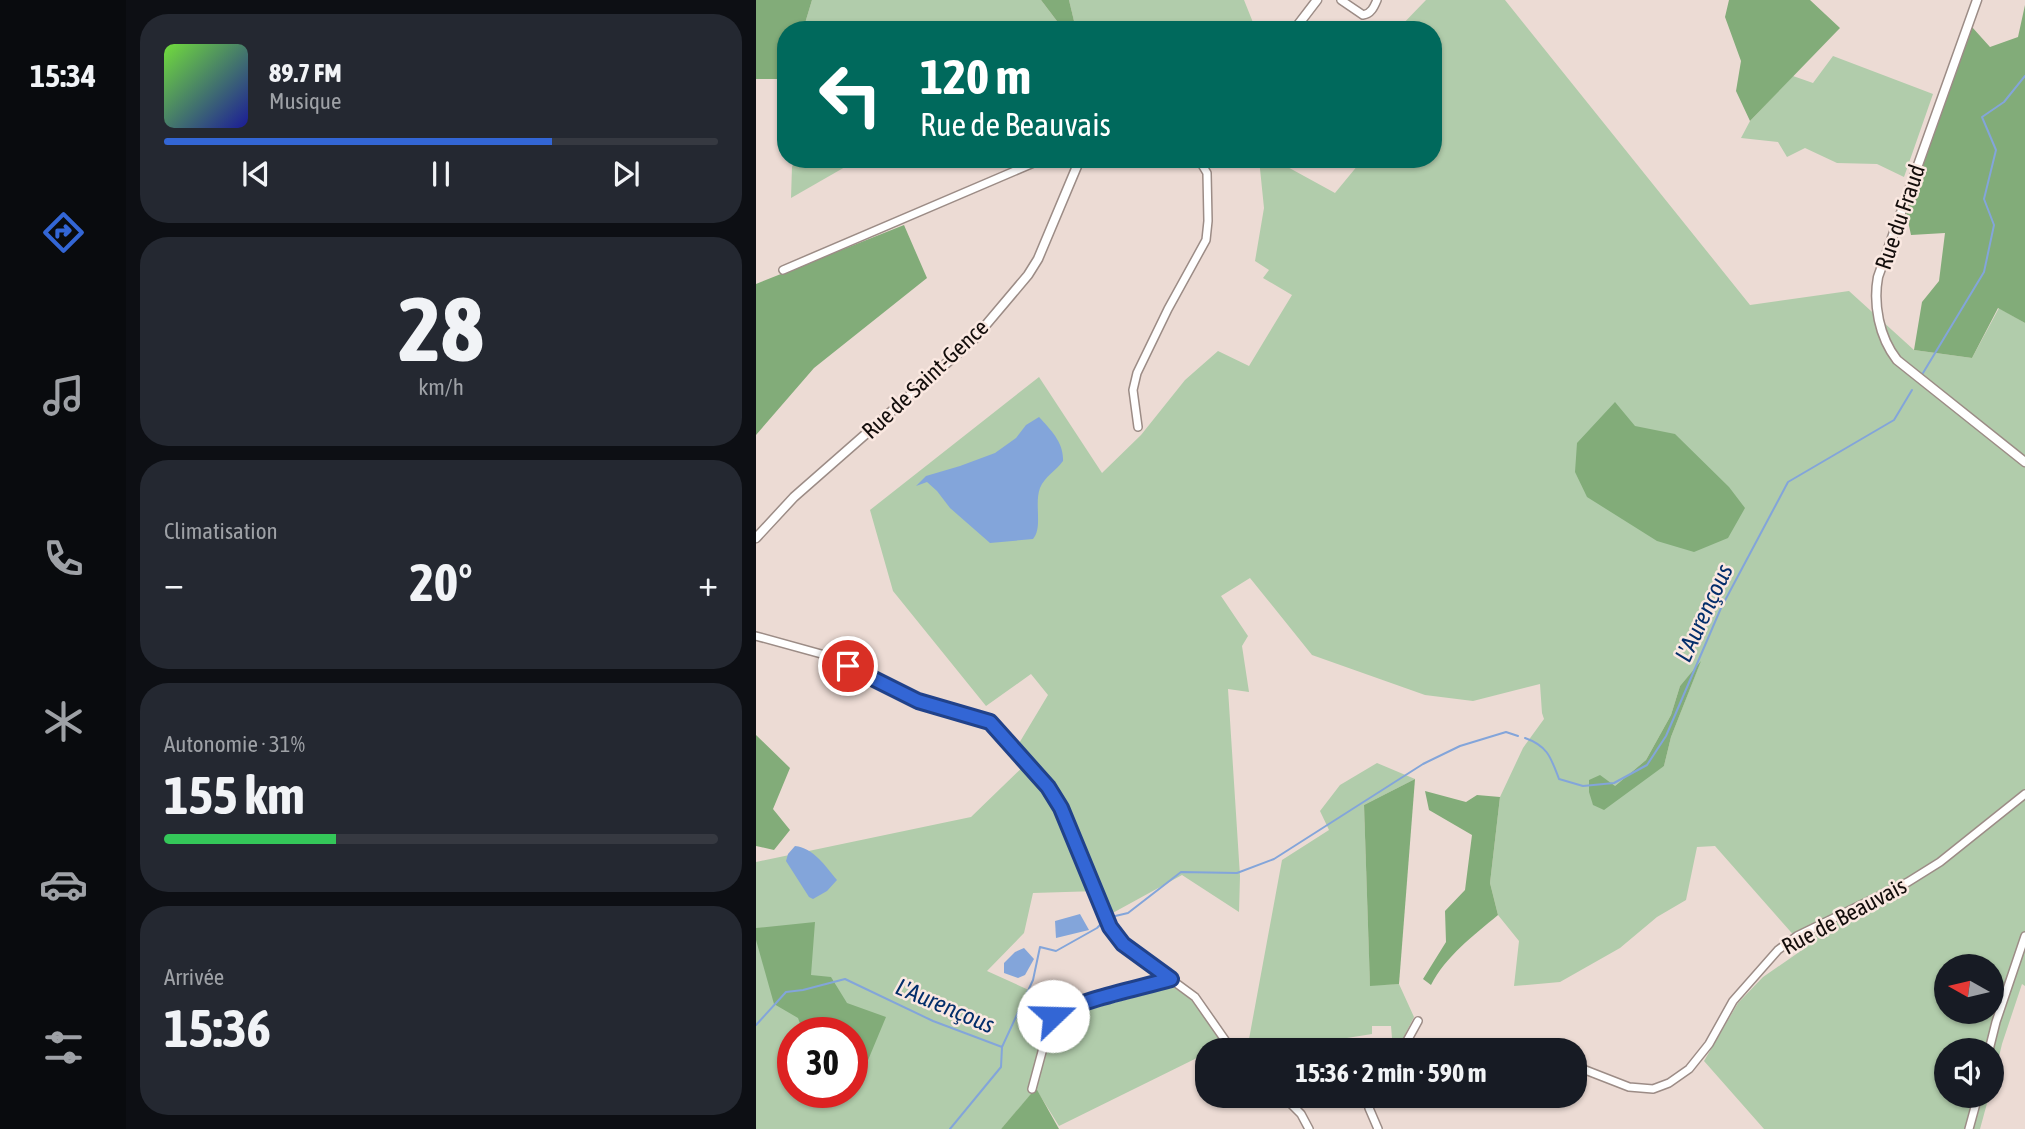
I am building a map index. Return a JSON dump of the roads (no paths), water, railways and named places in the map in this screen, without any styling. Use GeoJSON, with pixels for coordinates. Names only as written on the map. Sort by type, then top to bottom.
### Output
{"type":"FeatureCollection","features":[{"type":"Feature","properties":{"kind":"street"},"geometry":{"type":"LineString","coordinates":[[1301,21],[1317,0]]}},
{"type":"Feature","properties":{"kind":"street"},"geometry":{"type":"LineString","coordinates":[[1341,0],[1363,15],[1372,10],[1377,0]]}},
{"type":"Feature","properties":{"kind":"street","name":"Rue du Fraud"},"geometry":{"type":"LineString","coordinates":[[1977,0],[1878,277],[1878,316],[1890,351],[1897,359],[2025,462]]}},
{"type":"Feature","properties":{"kind":"street"},"geometry":{"type":"LineString","coordinates":[[783,270],[1023,168]]}},
{"type":"Feature","properties":{"kind":"street","name":"Rue de Saint-Gence"},"geometry":{"type":"LineString","coordinates":[[756,538],[794,497],[974,339],[1028,275],[1038,259],[1076,168]]}},
{"type":"Feature","properties":{"kind":"street"},"geometry":{"type":"LineString","coordinates":[[1138,427],[1133,390],[1137,373],[1206,240],[1207,173],[1204,168]]}},
{"type":"Feature","properties":{"kind":"street"},"geometry":{"type":"LineString","coordinates":[[756,636],[825,655],[918,701],[990,722],[1048,787],[1061,808],[1110,927],[1123,944],[1195,997],[1224,1038]]}},
{"type":"Feature","properties":{"kind":"street","name":"Rue de Beauvais"},"geometry":{"type":"LineString","coordinates":[[1587,1071],[1629,1087],[1653,1089],[1669,1083],[1689,1069],[1709,1044],[1733,1001],[1778,950],[1797,936],[1908,882],[1940,862],[2025,793]]}},
{"type":"Feature","properties":{"kind":"street"},"geometry":{"type":"LineString","coordinates":[[1992,1038],[2025,936]]}},
{"type":"Feature","properties":{"kind":"street"},"geometry":{"type":"LineString","coordinates":[[1032,1089],[1053,1016],[1073,1007],[1171,979]]}},
{"type":"Feature","properties":{"kind":"street"},"geometry":{"type":"LineString","coordinates":[[1409,1038],[1418,1021]]}},
{"type":"Feature","properties":{"kind":"street"},"geometry":{"type":"LineString","coordinates":[[1295,1108],[1308,1129]]}},
{"type":"Feature","properties":{"kind":"street"},"geometry":{"type":"LineString","coordinates":[[1369,1108],[1378,1129]]}},
{"type":"Feature","properties":{"kind":"street"},"geometry":{"type":"LineString","coordinates":[[1969,1129],[1975,1108]]}},
{"type":"Feature","properties":{"kind":"water"},"geometry":{"type":"Polygon","coordinates":[[[1039,417],[1059,443],[1063,461],[1040,488],[1037,529],[1033,539],[990,543],[950,508],[927,482],[916,486],[926,476],[995,453],[1039,417]]]}},
{"type":"Feature","properties":{"kind":"water"},"geometry":{"type":"Polygon","coordinates":[[[795,846],[813,854],[837,880],[827,891],[813,899],[809,897],[786,861],[795,846]]]}},
{"type":"Feature","properties":{"kind":"water"},"geometry":{"type":"Polygon","coordinates":[[[1080,914],[1089,930],[1056,938],[1055,921],[1080,914]]]}},
{"type":"Feature","properties":{"kind":"water"},"geometry":{"type":"Polygon","coordinates":[[[1024,948],[1034,959],[1025,975],[1018,978],[1004,973],[1004,963],[1015,952],[1024,948]]]}},
{"type":"Feature","properties":{"kind":"waterway","name":"L'Aurençous"},"geometry":{"type":"LineString","coordinates":[[1923,373],[1984,272],[1994,225],[1984,199],[1996,150],[1982,117],[2004,102],[2025,76]]}},
{"type":"Feature","properties":{"kind":"waterway","name":"L'Aurençous"},"geometry":{"type":"LineString","coordinates":[[1525,738],[1544,749],[1559,779],[1583,786],[1614,783],[1647,765],[1666,736],[1721,608],[1788,482],[1894,420],[1912,390]]}},
{"type":"Feature","properties":{"kind":"waterway","name":"L'Aurençous"},"geometry":{"type":"LineString","coordinates":[[1111,917],[1128,913],[1181,872],[1237,873],[1274,859],[1423,764],[1460,746],[1506,732],[1518,736]]}},
{"type":"Feature","properties":{"kind":"waterway","name":"L'Aurençous"},"geometry":{"type":"LineString","coordinates":[[756,1025],[786,992],[845,979],[933,1021],[1002,1047],[1033,980],[1040,947],[1056,951],[1097,928],[1104,921]]}},
{"type":"Feature","properties":{"kind":"waterway"},"geometry":{"type":"LineString","coordinates":[[950,1129],[1001,1067],[1002,1047]]}}]}
